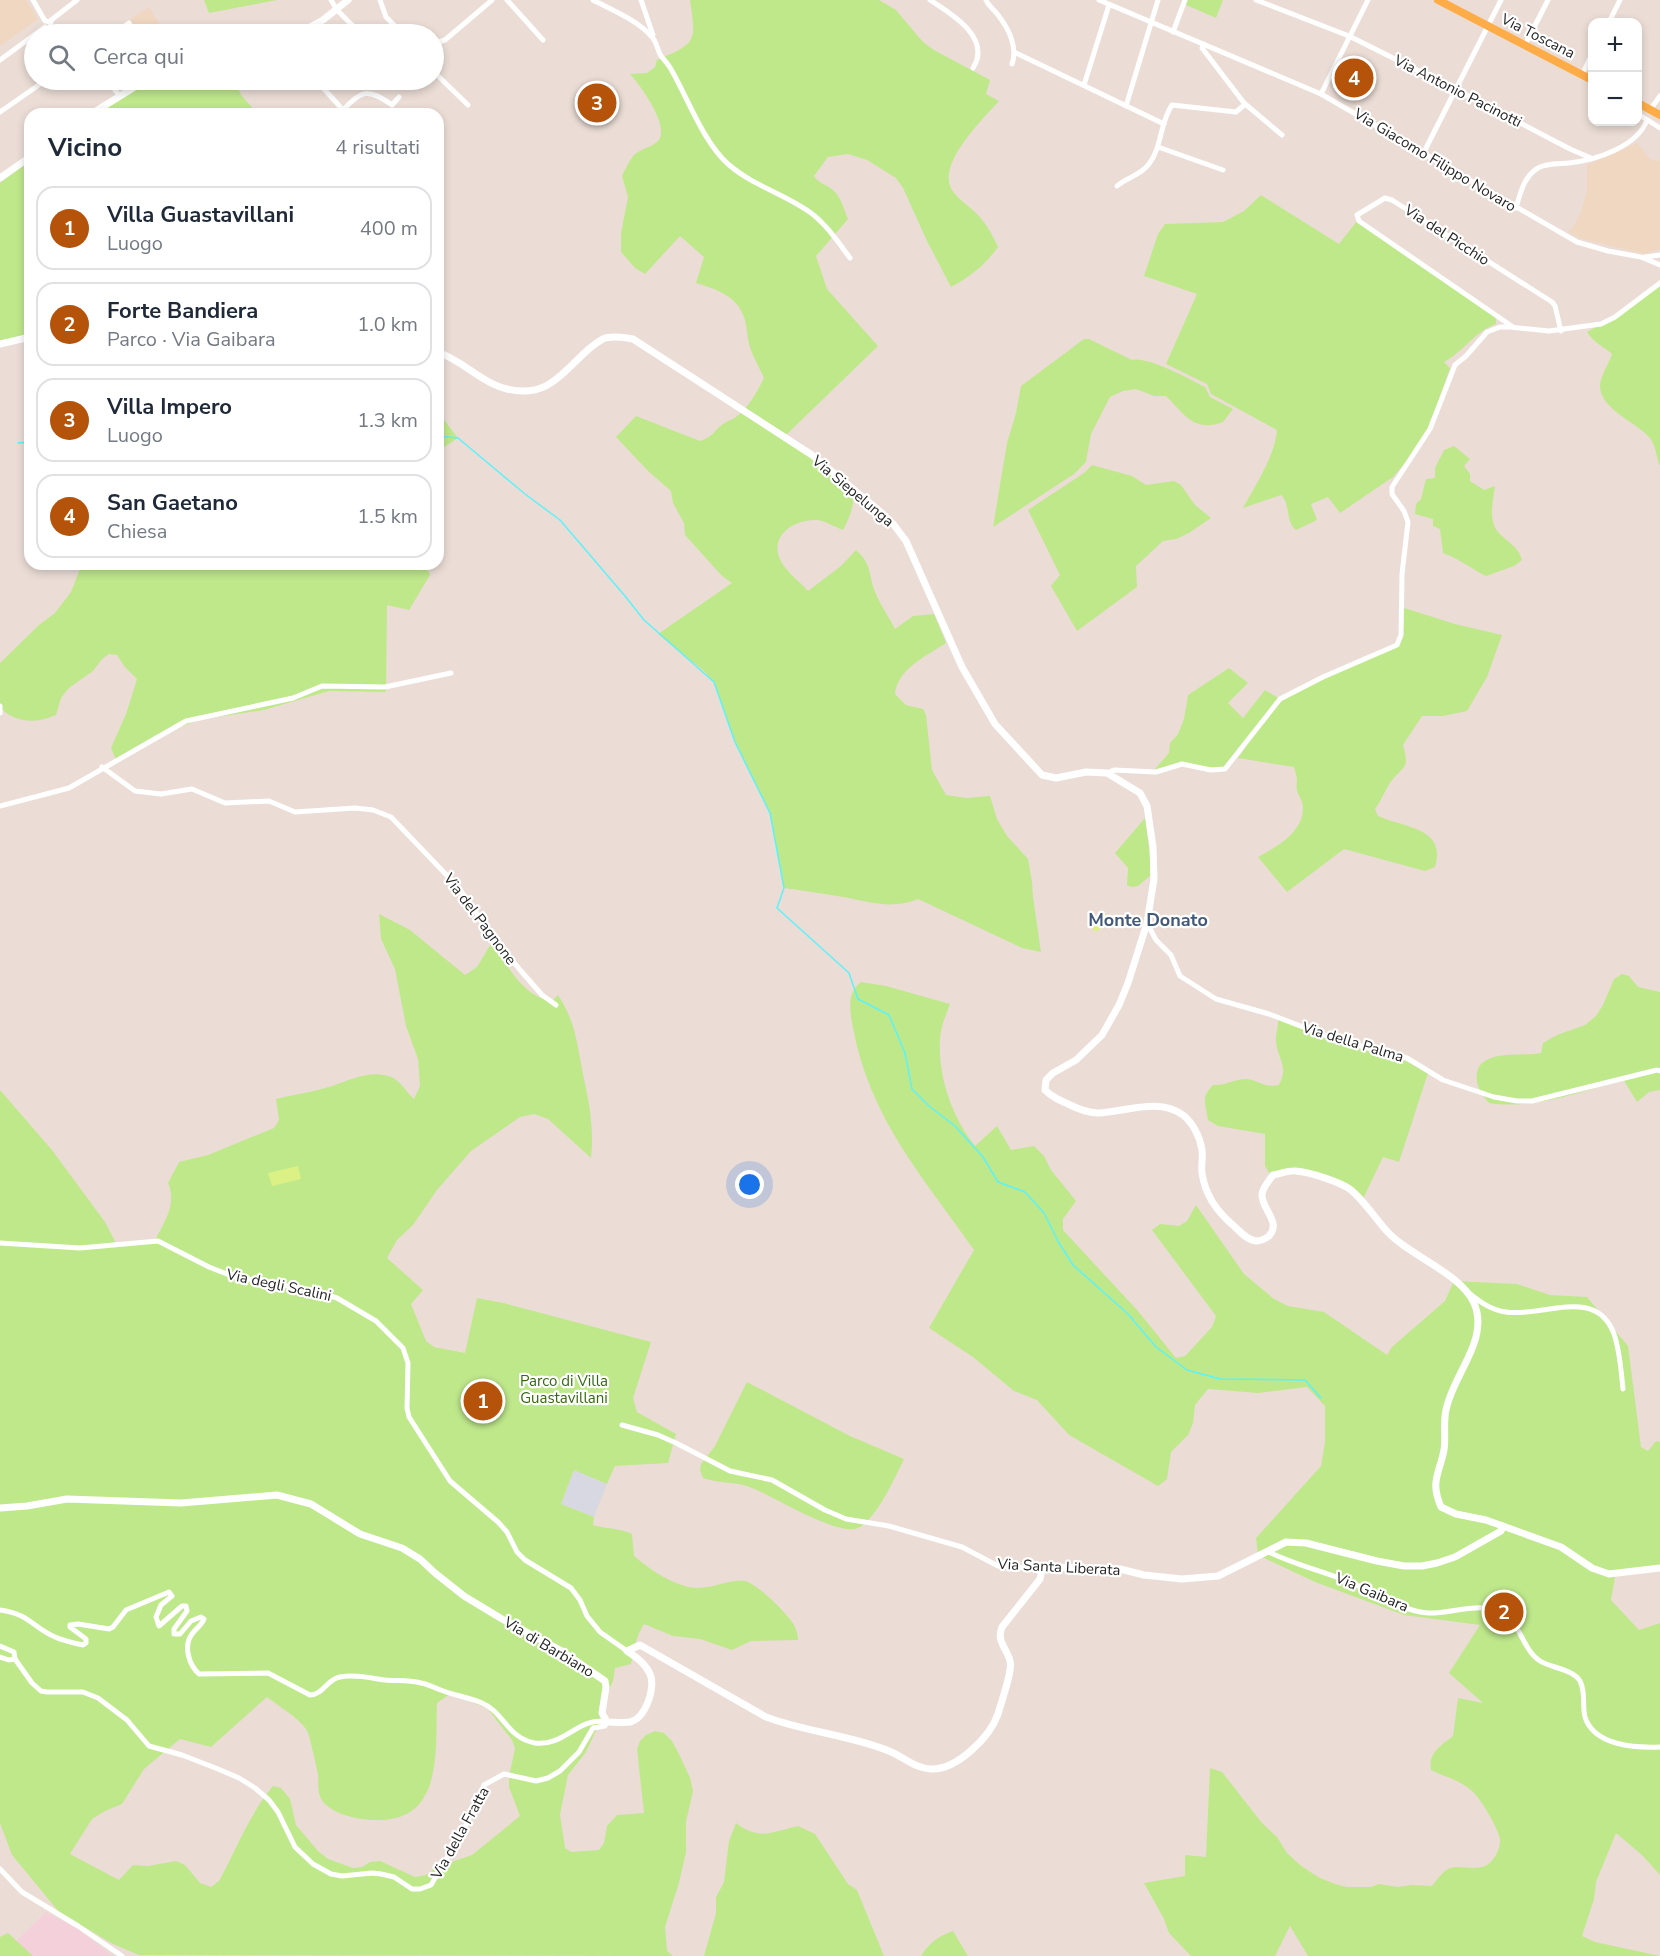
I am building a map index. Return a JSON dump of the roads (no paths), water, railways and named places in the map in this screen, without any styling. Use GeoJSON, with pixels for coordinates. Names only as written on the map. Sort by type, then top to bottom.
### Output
{"type":"FeatureCollection","features":[{"type":"Feature","properties":{"kind":"main road","name":"Via Toscana"},"geometry":{"type":"LineString","coordinates":[[1438,0],[1588,78]]}},
{"type":"Feature","properties":{"kind":"main road"},"geometry":{"type":"LineString","coordinates":[[1642,105],[1660,115]]}},
{"type":"Feature","properties":{"kind":"street"},"geometry":{"type":"LineString","coordinates":[[33,0],[47,24],[77,0]]}},
{"type":"Feature","properties":{"kind":"street"},"geometry":{"type":"LineString","coordinates":[[331,0],[351,24]]}},
{"type":"Feature","properties":{"kind":"street"},"geometry":{"type":"LineString","coordinates":[[316,24],[348,0]]}},
{"type":"Feature","properties":{"kind":"street"},"geometry":{"type":"LineString","coordinates":[[380,0],[386,17],[393,24]]}},
{"type":"Feature","properties":{"kind":"street"},"geometry":{"type":"LineString","coordinates":[[444,40],[492,0]]}},
{"type":"Feature","properties":{"kind":"street"},"geometry":{"type":"LineString","coordinates":[[507,0],[543,40]]}},
{"type":"Feature","properties":{"kind":"street"},"geometry":{"type":"LineString","coordinates":[[593,0],[641,27],[653,37]]}},
{"type":"Feature","properties":{"kind":"street"},"geometry":{"type":"LineString","coordinates":[[641,0],[661,56],[720,156],[742,175],[784,196],[811,213],[825,225],[850,258]]}},
{"type":"Feature","properties":{"kind":"street"},"geometry":{"type":"LineString","coordinates":[[930,0],[962,22],[975,41],[979,56],[973,68]]}},
{"type":"Feature","properties":{"kind":"street"},"geometry":{"type":"LineString","coordinates":[[986,0],[1011,37],[1016,53],[1012,64]]}},
{"type":"Feature","properties":{"kind":"street","name":"Via Giacomo Filippo Novaro"},"geometry":{"type":"LineString","coordinates":[[1099,0],[1321,94],[1577,242],[1660,265]]}},
{"type":"Feature","properties":{"kind":"street"},"geometry":{"type":"LineString","coordinates":[[1126,106],[1158,0]]}},
{"type":"Feature","properties":{"kind":"street"},"geometry":{"type":"LineString","coordinates":[[1173,32],[1185,0]]}},
{"type":"Feature","properties":{"kind":"street","name":"Via Antonio Pacinotti"},"geometry":{"type":"LineString","coordinates":[[1256,0],[1349,36],[1570,149],[1592,158]]}},
{"type":"Feature","properties":{"kind":"street"},"geometry":{"type":"LineString","coordinates":[[1321,94],[1368,0]]}},
{"type":"Feature","properties":{"kind":"street"},"geometry":{"type":"LineString","coordinates":[[1424,152],[1501,0]]}},
{"type":"Feature","properties":{"kind":"street"},"geometry":{"type":"LineString","coordinates":[[1525,45],[1548,0]]}},
{"type":"Feature","properties":{"kind":"street"},"geometry":{"type":"LineString","coordinates":[[1611,18],[1620,0]]}},
{"type":"Feature","properties":{"kind":"street"},"geometry":{"type":"LineString","coordinates":[[1084,85],[1109,4]]}},
{"type":"Feature","properties":{"kind":"street"},"geometry":{"type":"LineString","coordinates":[[0,60],[24,42]]}},
{"type":"Feature","properties":{"kind":"street"},"geometry":{"type":"LineString","coordinates":[[1204,44],[1203,48],[1244,103],[1282,135]]}},
{"type":"Feature","properties":{"kind":"street"},"geometry":{"type":"LineString","coordinates":[[1016,53],[1164,124]]}},
{"type":"Feature","properties":{"kind":"street"},"geometry":{"type":"LineString","coordinates":[[1582,75],[1588,64]]}},
{"type":"Feature","properties":{"kind":"street"},"geometry":{"type":"LineString","coordinates":[[444,82],[468,105]]}},
{"type":"Feature","properties":{"kind":"street"},"geometry":{"type":"LineString","coordinates":[[0,112],[32,90]]}},
{"type":"Feature","properties":{"kind":"street"},"geometry":{"type":"LineString","coordinates":[[115,90],[119,95]]}},
{"type":"Feature","properties":{"kind":"street"},"geometry":{"type":"LineString","coordinates":[[100,108],[128,90]]}},
{"type":"Feature","properties":{"kind":"street"},"geometry":{"type":"LineString","coordinates":[[324,90],[339,108]]}},
{"type":"Feature","properties":{"kind":"street"},"geometry":{"type":"LineString","coordinates":[[346,108],[356,97],[366,92],[376,94],[392,105],[399,97]]}},
{"type":"Feature","properties":{"kind":"street"},"geometry":{"type":"LineString","coordinates":[[1650,110],[1660,96]]}},
{"type":"Feature","properties":{"kind":"street"},"geometry":{"type":"LineString","coordinates":[[1117,186],[1143,171],[1150,164],[1172,105],[1236,112],[1241,110],[1244,103]]}},
{"type":"Feature","properties":{"kind":"street"},"geometry":{"type":"LineString","coordinates":[[1642,117],[1660,128]]}},
{"type":"Feature","properties":{"kind":"street"},"geometry":{"type":"LineString","coordinates":[[1516,208],[1526,180],[1538,168],[1592,158],[1616,148],[1638,136],[1647,120]]}},
{"type":"Feature","properties":{"kind":"street"},"geometry":{"type":"LineString","coordinates":[[1158,147],[1224,170]]}},
{"type":"Feature","properties":{"kind":"street"},"geometry":{"type":"LineString","coordinates":[[0,178],[24,161]]}},
{"type":"Feature","properties":{"kind":"street","name":"Via del Picchio"},"geometry":{"type":"LineString","coordinates":[[1513,327],[1359,221],[1357,215],[1385,198],[1392,200],[1552,302],[1561,331]]}},
{"type":"Feature","properties":{"kind":"street","name":"Via Giacomo Filippo Novaro"},"geometry":{"type":"LineString","coordinates":[[1641,258],[1660,255]]}},
{"type":"Feature","properties":{"kind":"street"},"geometry":{"type":"LineString","coordinates":[[1107,773],[1122,770],[1156,772],[1182,764],[1211,770],[1225,769],[1280,699],[1323,677],[1397,645],[1401,635],[1402,574],[1408,522],[1404,511],[1392,494],[1392,487],[1430,429],[1455,365],[1487,332],[1500,327],[1561,331],[1588,327],[1608,321],[1660,283]]}},
{"type":"Feature","properties":{"kind":"street","name":"Via Siepelunga"},"geometry":{"type":"LineString","coordinates":[[444,355],[457,360],[498,386],[522,391],[545,387],[558,380],[585,352],[603,339],[621,337],[641,343],[812,455],[894,525],[906,541],[962,667],[973,683],[987,713],[1042,775],[1056,778],[1086,772],[1107,773]]}},
{"type":"Feature","properties":{"kind":"street"},"geometry":{"type":"LineString","coordinates":[[0,344],[24,338]]}},
{"type":"Feature","properties":{"kind":"street"},"geometry":{"type":"LineString","coordinates":[[0,806],[69,788],[186,720],[294,698],[322,686],[385,687],[451,673]]}},
{"type":"Feature","properties":{"kind":"street"},"geometry":{"type":"LineString","coordinates":[[0,706],[0,713]]}},
{"type":"Feature","properties":{"kind":"street","name":"Via del Pagnone"},"geometry":{"type":"LineString","coordinates":[[102,767],[135,791],[161,794],[192,789],[225,803],[269,801],[295,812],[355,808],[373,810],[391,817],[458,887],[497,942],[542,995],[556,1005]]}},
{"type":"Feature","properties":{"kind":"street"},"geometry":{"type":"LineString","coordinates":[[1107,773],[1140,793],[1148,806],[1154,879],[1151,903],[1128,983],[1102,1035],[1076,1060],[1053,1073],[1046,1080],[1045,1090],[1051,1096],[1085,1112],[1097,1113],[1153,1107],[1168,1108],[1182,1115],[1195,1129],[1202,1151],[1201,1172],[1208,1196],[1218,1212],[1248,1238],[1257,1241],[1266,1239],[1272,1232],[1273,1220],[1264,1206],[1262,1195],[1264,1186],[1273,1175],[1294,1171],[1317,1176],[1349,1189],[1371,1210],[1402,1246],[1436,1266],[1483,1304],[1502,1312],[1514,1313],[1550,1308],[1595,1309],[1607,1319],[1614,1334],[1623,1389]]}},
{"type":"Feature","properties":{"kind":"street","name":"Via della Palma"},"geometry":{"type":"LineString","coordinates":[[1147,922],[1156,940],[1171,955],[1180,976],[1216,999],[1269,1014],[1337,1040],[1407,1058],[1443,1080],[1494,1097],[1532,1101],[1660,1071]]}},
{"type":"Feature","properties":{"kind":"street","name":"Via degli Scalini"},"geometry":{"type":"LineString","coordinates":[[0,1243],[80,1248],[158,1241],[225,1274],[272,1285],[324,1293],[362,1310],[385,1328],[403,1348],[408,1363],[407,1408],[409,1417],[450,1482],[498,1522],[507,1532],[517,1552],[525,1560],[571,1588],[592,1623],[607,1638],[627,1651]]}},
{"type":"Feature","properties":{"kind":"street"},"geometry":{"type":"LineString","coordinates":[[1461,1287],[1473,1302],[1478,1318],[1478,1335],[1451,1390],[1445,1411],[1444,1450],[1434,1492],[1441,1507],[1456,1514],[1486,1520],[1561,1547],[1592,1568],[1609,1574],[1660,1568]]}},
{"type":"Feature","properties":{"kind":"street","name":"Via Santa Liberata"},"geometry":{"type":"LineString","coordinates":[[622,1425],[676,1443],[730,1471],[763,1476],[846,1519],[889,1526],[962,1547],[998,1566],[1042,1569],[1120,1569],[1144,1575],[1182,1579],[1218,1576],[1286,1542],[1306,1543],[1404,1566],[1422,1566],[1455,1557],[1501,1531],[1503,1526]]}},
{"type":"Feature","properties":{"kind":"street","name":"Via di Barbiano"},"geometry":{"type":"LineString","coordinates":[[0,1508],[67,1499],[181,1503],[277,1495],[311,1504],[360,1534],[402,1548],[464,1596],[560,1650],[605,1681],[602,1713],[607,1722]]}},
{"type":"Feature","properties":{"kind":"street","name":"Via Gaibara"},"geometry":{"type":"LineString","coordinates":[[1267,1551],[1352,1582],[1414,1610],[1427,1613],[1484,1608],[1503,1614],[1510,1619],[1540,1661],[1575,1676],[1580,1681],[1585,1717],[1595,1732],[1604,1738],[1629,1746],[1660,1747]]}},
{"type":"Feature","properties":{"kind":"street"},"geometry":{"type":"LineString","coordinates":[[0,1610],[14,1611],[54,1637],[83,1645],[86,1639],[70,1625],[78,1624],[109,1629],[126,1610],[169,1592],[172,1596],[161,1605],[156,1617],[159,1626],[182,1606],[186,1606],[187,1611],[174,1629],[174,1634],[180,1634],[191,1621],[201,1617],[204,1619],[188,1642],[190,1661],[199,1674],[268,1673],[310,1695],[315,1695],[333,1679],[353,1675],[423,1683],[484,1704],[495,1711],[508,1730],[536,1743],[550,1743],[567,1736],[580,1725],[592,1721],[630,1722],[636,1719],[646,1706],[652,1679],[646,1666],[627,1651],[636,1646],[644,1646],[766,1717],[786,1725],[838,1736],[890,1752],[916,1766],[933,1769],[957,1762],[982,1741],[990,1730],[997,1716],[1010,1674],[1010,1661],[1000,1642],[999,1634],[1040,1579],[1042,1569]]}},
{"type":"Feature","properties":{"kind":"street","name":"Via della Fratta"},"geometry":{"type":"LineString","coordinates":[[0,1646],[14,1653],[15,1659],[32,1683],[41,1690],[83,1692],[98,1698],[127,1720],[149,1746],[182,1755],[218,1769],[255,1788],[269,1800],[278,1812],[295,1847],[313,1864],[331,1874],[342,1876],[372,1873],[394,1877],[412,1889],[431,1885],[438,1876],[465,1827],[484,1785],[504,1774],[536,1781],[549,1778],[560,1771],[579,1752],[593,1728],[605,1726],[607,1722]]}},
{"type":"Feature","properties":{"kind":"street"},"geometry":{"type":"LineString","coordinates":[[0,1657],[15,1659]]}},
{"type":"Feature","properties":{"kind":"street"},"geometry":{"type":"LineString","coordinates":[[0,1869],[22,1892],[122,1956]]}},
{"type":"Feature","properties":{"kind":"waterway"},"geometry":{"type":"LineString","coordinates":[[444,437],[458,438],[560,520],[644,620],[714,682],[735,742],[770,813],[784,888],[777,908],[849,973],[858,999],[889,1015],[905,1053],[912,1089],[955,1126],[983,1157],[998,1182],[1025,1192],[1044,1213],[1073,1265],[1128,1314],[1156,1347],[1187,1370],[1220,1379],[1305,1380],[1321,1398]]}},
{"type":"Feature","properties":{"kind":"waterway"},"geometry":{"type":"LineString","coordinates":[[18,443],[24,442]]}},
{"type":"Feature","properties":{"kind":"place","name":"San Gaetano"},"geometry":{"type":"Point","coordinates":[1354,78]}},
{"type":"Feature","properties":{"kind":"place","name":"Villa Impero"},"geometry":{"type":"Point","coordinates":[597,103]}},
{"type":"Feature","properties":{"kind":"place","name":"Villa Guastavillani"},"geometry":{"type":"Point","coordinates":[483,1401]}},
{"type":"Feature","properties":{"kind":"place","name":"Forte Bandiera"},"geometry":{"type":"Point","coordinates":[1504,1612]}},
{"type":"Feature","properties":{"kind":"district","name":"Monte Donato"},"geometry":{"type":"Point","coordinates":[1148,920]}},
{"type":"Feature","properties":{"kind":"park label","name":"Parco di Villa Guastavillani"},"geometry":{"type":"Point","coordinates":[564,1390]}}]}
